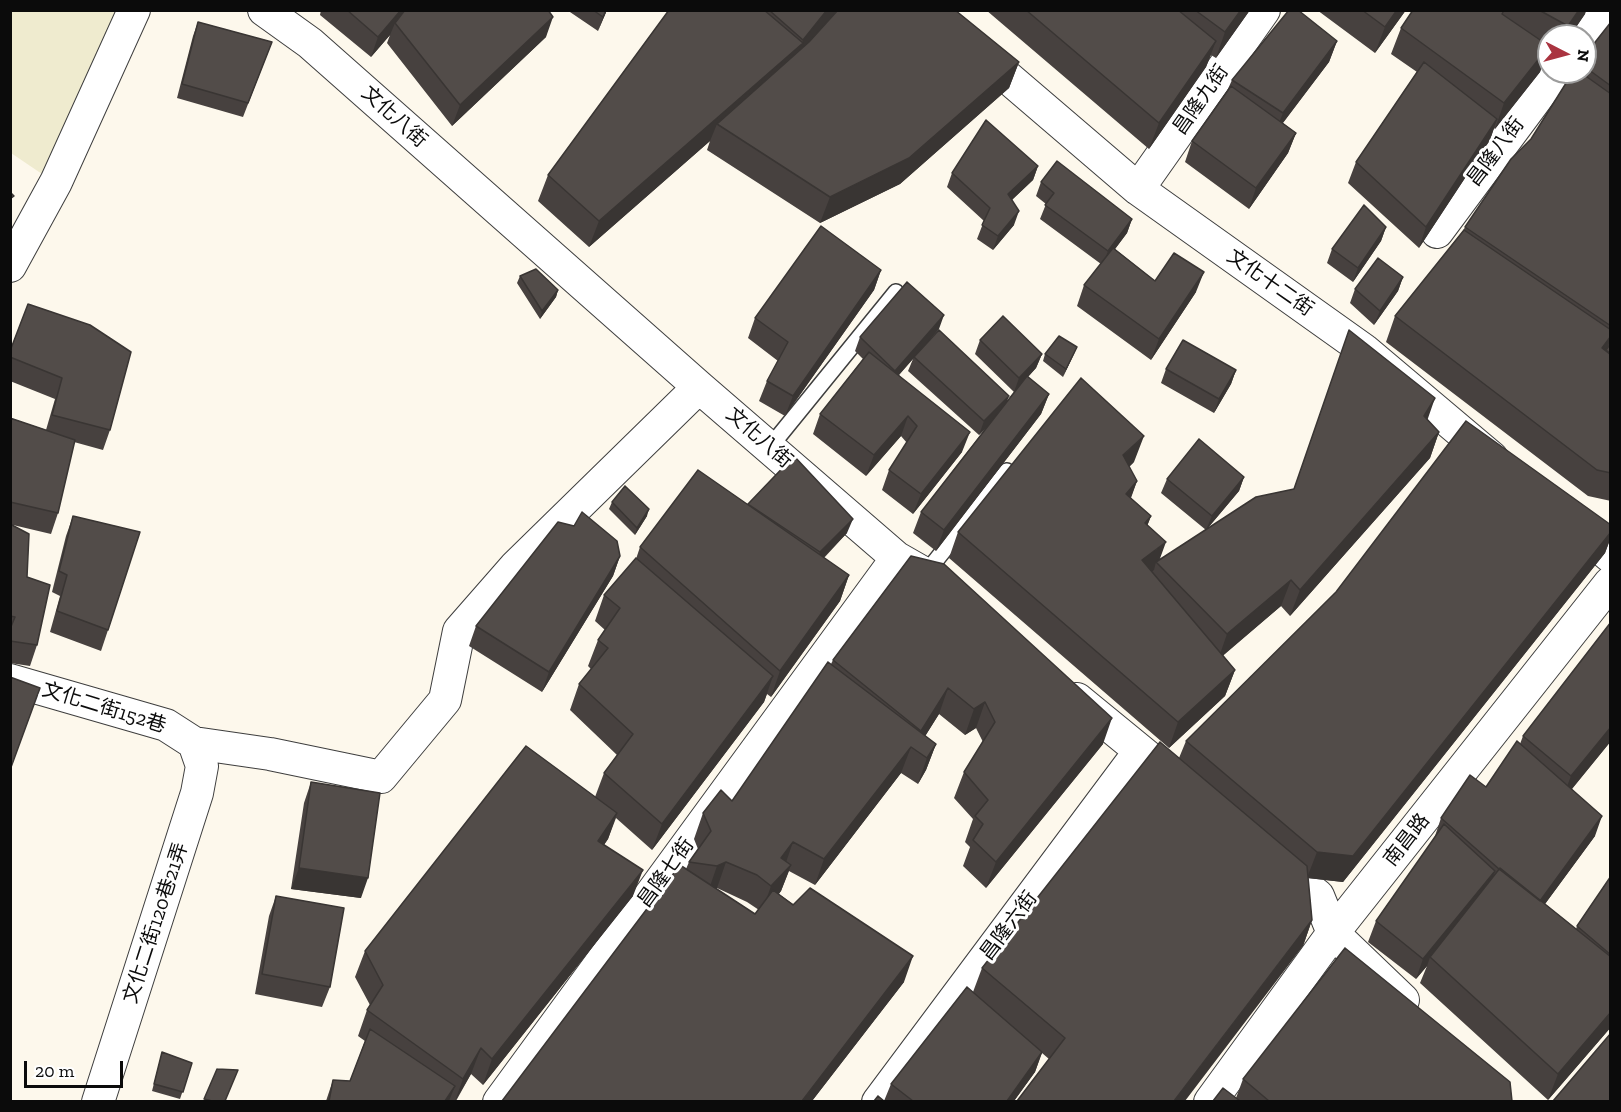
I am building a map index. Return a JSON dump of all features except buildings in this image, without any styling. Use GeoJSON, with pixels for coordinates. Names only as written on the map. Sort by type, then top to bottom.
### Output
{"type":"FeatureCollection","features":[{"type":"Feature","properties":{"kind":"street"},"geometry":{"type":"LineString","coordinates":[[10,266],[56,182],[134,10]]}},
{"type":"Feature","properties":{"kind":"street","name":"文化八街"},"geometry":{"type":"LineString","coordinates":[[264,10],[310,43],[699,387],[897,558],[925,574],[961,604]]}},
{"type":"Feature","properties":{"kind":"street","name":"文化十二街"},"geometry":{"type":"LineString","coordinates":[[929,10],[1138,189],[1364,350],[1510,472]]}},
{"type":"Feature","properties":{"kind":"street","name":"昌隆九街"},"geometry":{"type":"LineString","coordinates":[[1138,189],[1264,10]]}},
{"type":"Feature","properties":{"kind":"street"},"geometry":{"type":"LineString","coordinates":[[1592,24],[1602,10]]}},
{"type":"Feature","properties":{"kind":"street","name":"昌隆八街"},"geometry":{"type":"LineString","coordinates":[[1437,232],[1547,84]]}},
{"type":"Feature","properties":{"kind":"street"},"geometry":{"type":"LineString","coordinates":[[194,743],[270,754],[381,777],[445,700],[459,631],[515,567],[699,387]]}},
{"type":"Feature","properties":{"kind":"street"},"geometry":{"type":"LineString","coordinates":[[1546,503],[1611,556]]}},
{"type":"Feature","properties":{"kind":"street","name":"昌隆七街"},"geometry":{"type":"LineString","coordinates":[[499,1101],[897,558]]}},
{"type":"Feature","properties":{"kind":"street","name":"南昌路"},"geometry":{"type":"LineString","coordinates":[[1210,1101],[1333,933],[1611,583]]}},
{"type":"Feature","properties":{"kind":"street","name":"文化二街152巷"},"geometry":{"type":"LineString","coordinates":[[10,680],[166,725],[194,743]]}},
{"type":"Feature","properties":{"kind":"street"},"geometry":{"type":"LineString","coordinates":[[1059,685],[1202,801]]}},
{"type":"Feature","properties":{"kind":"street","name":"文化二街120巷21弄"},"geometry":{"type":"LineString","coordinates":[[98,1101],[197,793],[202,766],[194,743]]}},
{"type":"Feature","properties":{"kind":"street","name":"昌隆六街"},"geometry":{"type":"LineString","coordinates":[[878,1101],[1140,751]]}},
{"type":"Feature","properties":{"kind":"street"},"geometry":{"type":"LineString","coordinates":[[1256,845],[1318,896],[1333,933],[1419,1016]]}},
{"type":"Feature","properties":{"kind":"lane"},"geometry":{"type":"LineString","coordinates":[[770,447],[896,292]]}},
{"type":"Feature","properties":{"kind":"lane"},"geometry":{"type":"LineString","coordinates":[[925,574],[1007,471]]}},
{"type":"Feature","properties":{"kind":"shaded area"},"geometry":{"type":"Polygon","coordinates":[[[11,11],[118,11],[45,176],[11,153],[11,11]]]}}]}
